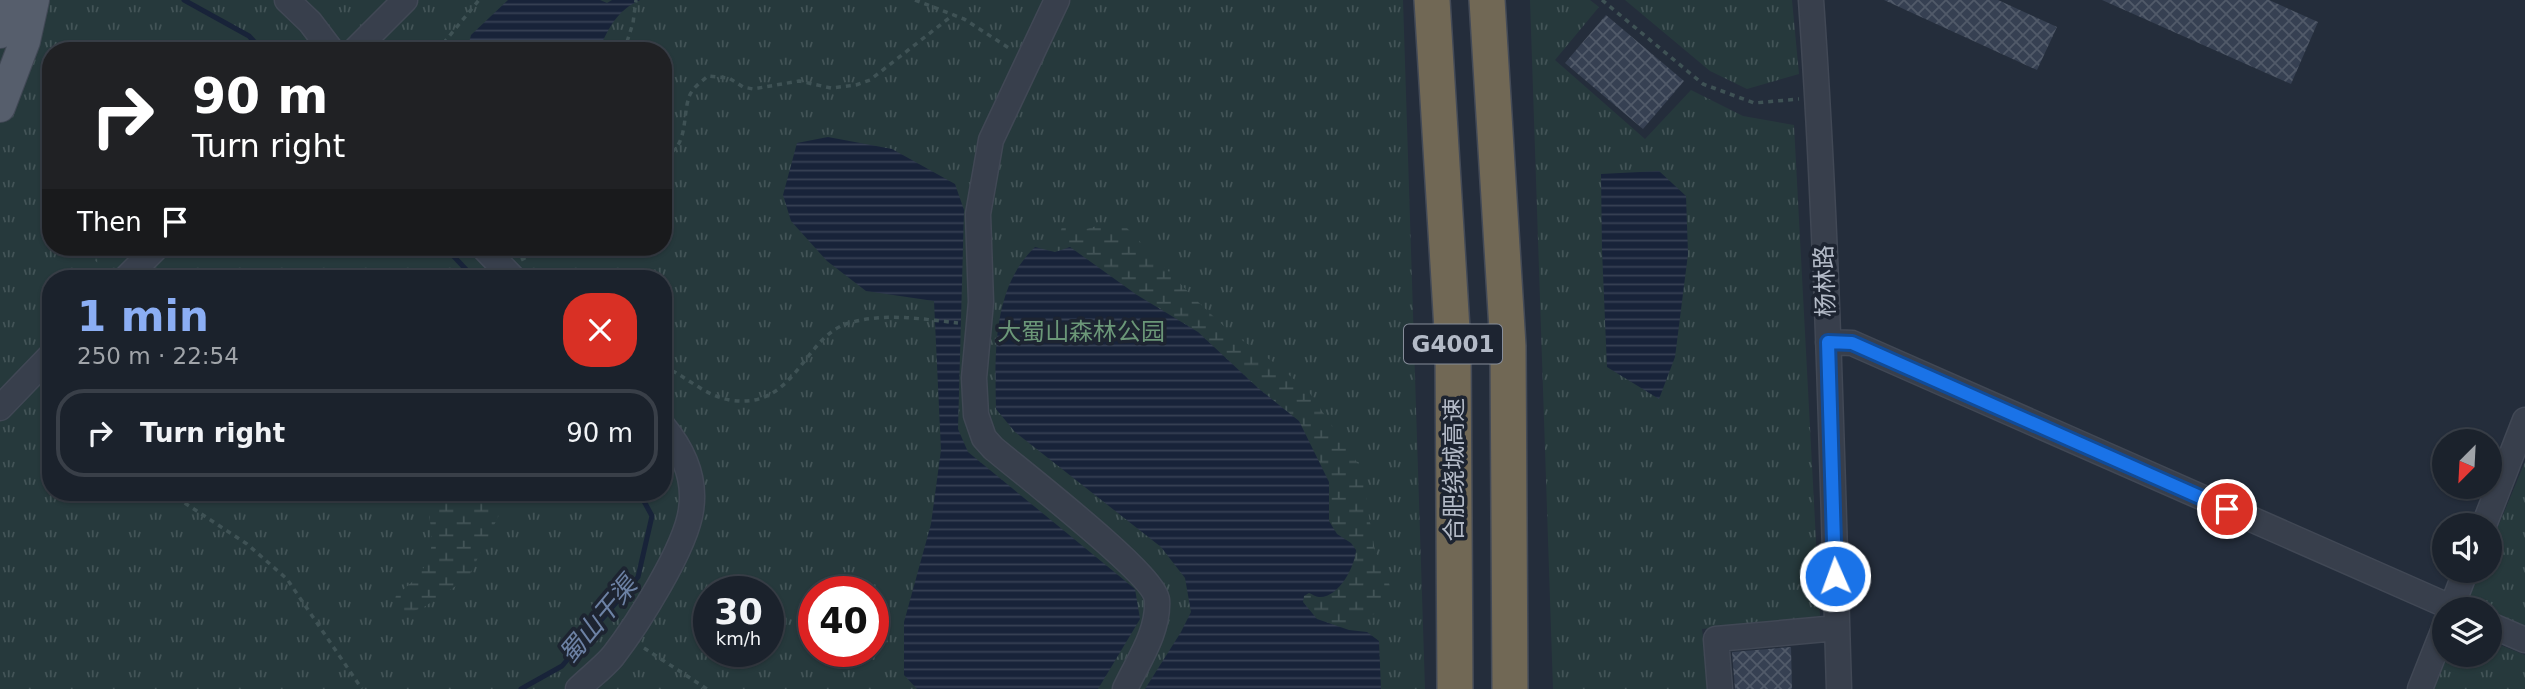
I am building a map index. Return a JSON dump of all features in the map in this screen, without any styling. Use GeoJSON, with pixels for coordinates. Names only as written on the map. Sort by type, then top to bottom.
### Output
{"type":"FeatureCollection","features":[{"type":"Feature","properties":{"kind":"highway","name":"合肥绕城高速"},"geometry":{"type":"LineString","coordinates":[[1432,0],[1453,346],[1455,689]]}},
{"type":"Feature","properties":{"kind":"highway","name":"G4001"},"geometry":{"type":"LineString","coordinates":[[1487,0],[1508,346],[1510,689]]}},
{"type":"Feature","properties":{"kind":"main road"},"geometry":{"type":"LineString","coordinates":[[0,33],[11,0]]}},
{"type":"Feature","properties":{"kind":"main road"},"geometry":{"type":"LineString","coordinates":[[0,107],[25,41],[34,0]]}},
{"type":"Feature","properties":{"kind":"street"},"geometry":{"type":"LineString","coordinates":[[287,0],[310,22],[325,42]]}},
{"type":"Feature","properties":{"kind":"street"},"geometry":{"type":"LineString","coordinates":[[363,42],[405,0]]}},
{"type":"Feature","properties":{"kind":"street"},"geometry":{"type":"LineString","coordinates":[[1057,0],[992,140],[978,214],[981,302],[974,378],[977,422],[984,438],[993,448],[1125,559],[1153,588],[1157,598],[1156,624],[1125,689]]}},
{"type":"Feature","properties":{"kind":"street","name":"杨林路"},"geometry":{"type":"LineString","coordinates":[[1811,0],[1818,98],[1828,342],[1839,689]]}},
{"type":"Feature","properties":{"kind":"street"},"geometry":{"type":"LineString","coordinates":[[134,270],[148,256]]}},
{"type":"Feature","properties":{"kind":"street"},"geometry":{"type":"LineString","coordinates":[[492,256],[505,270]]}},
{"type":"Feature","properties":{"kind":"street"},"geometry":{"type":"LineString","coordinates":[[1828,342],[1852,343],[2432,604]]}},
{"type":"Feature","properties":{"kind":"street"},"geometry":{"type":"LineString","coordinates":[[0,408],[42,364]]}},
{"type":"Feature","properties":{"kind":"street"},"geometry":{"type":"LineString","coordinates":[[2489,513],[2525,420]]}},
{"type":"Feature","properties":{"kind":"street"},"geometry":{"type":"LineString","coordinates":[[578,689],[611,658],[627,636],[673,558],[691,512],[692,490],[685,458],[672,439]]}},
{"type":"Feature","properties":{"kind":"street"},"geometry":{"type":"LineString","coordinates":[[1720,689],[1716,639],[1837,628]]}},
{"type":"Feature","properties":{"kind":"street"},"geometry":{"type":"LineString","coordinates":[[2502,630],[2525,640]]}},
{"type":"Feature","properties":{"kind":"street"},"geometry":{"type":"LineString","coordinates":[[2420,689],[2432,660]]}},
{"type":"Feature","properties":{"kind":"path"},"geometry":{"type":"LineString","coordinates":[[444,42],[479,0]]}},
{"type":"Feature","properties":{"kind":"path"},"geometry":{"type":"LineString","coordinates":[[627,42],[636,0]]}},
{"type":"Feature","properties":{"kind":"path"},"geometry":{"type":"LineString","coordinates":[[915,0],[993,35],[1028,61]]}},
{"type":"Feature","properties":{"kind":"path"},"geometry":{"type":"LineString","coordinates":[[1602,0],[1703,84],[1754,103],[1818,98]]}},
{"type":"Feature","properties":{"kind":"path"},"geometry":{"type":"LineString","coordinates":[[672,151],[680,142],[690,96],[697,85],[708,76],[729,78],[743,88],[753,89],[800,81],[831,88],[856,85],[870,80],[953,15]]}},
{"type":"Feature","properties":{"kind":"path"},"geometry":{"type":"LineString","coordinates":[[672,372],[697,387],[728,400],[750,401],[772,394],[795,374],[824,340],[844,325],[872,319],[908,317],[943,321]]}},
{"type":"Feature","properties":{"kind":"path"},"geometry":{"type":"LineString","coordinates":[[182,501],[247,544],[287,579],[362,689]]}},
{"type":"Feature","properties":{"kind":"path"},"geometry":{"type":"LineString","coordinates":[[627,636],[707,689]]}},
{"type":"Feature","properties":{"kind":"green space","name":"大蜀山森林公园"},"geometry":{"type":"Polygon","coordinates":[[[0,0],[1403,0],[1425,689],[0,689],[0,0]]]}},
{"type":"Feature","properties":{"kind":"green space"},"geometry":{"type":"Polygon","coordinates":[[[1530,0],[1590,0],[1599,7],[1555,60],[1645,139],[1691,90],[1743,116],[1794,125],[1820,616],[1702,629],[1710,689],[1553,689],[1530,0]]]}},
{"type":"Feature","properties":{"kind":"green space"},"geometry":{"type":"Polygon","coordinates":[[[1625,0],[1792,0],[1799,74],[1747,89],[1710,71],[1625,0]]]}},
{"type":"Feature","properties":{"kind":"green space"},"geometry":{"type":"Polygon","coordinates":[[[1114,221],[1125,226],[1229,331],[1276,364],[1309,392],[1365,474],[1375,551],[1387,574],[1391,592],[1387,602],[1377,612],[1349,630],[1317,619],[1303,602],[1304,596],[1351,543],[1337,534],[1328,521],[1329,482],[1299,421],[1258,388],[1198,332],[1109,276],[1055,252],[1063,223],[1083,230],[1114,221]]]}},
{"type":"Feature","properties":{"kind":"green space"},"geometry":{"type":"Polygon","coordinates":[[[89,256],[116,256],[98,263],[89,256]]]}},
{"type":"Feature","properties":{"kind":"green space"},"geometry":{"type":"Polygon","coordinates":[[[2525,462],[2525,632],[2502,621],[2502,597],[2470,596],[2475,583],[2502,583],[2502,517],[2525,462]]]}},
{"type":"Feature","properties":{"kind":"green space"},"geometry":{"type":"Polygon","coordinates":[[[425,501],[505,501],[468,578],[424,607],[406,614],[393,610],[396,595],[421,572],[427,561],[431,550],[430,524],[425,501]]]}},
{"type":"Feature","properties":{"kind":"green space"},"geometry":{"type":"Polygon","coordinates":[[[2502,646],[2525,655],[2525,689],[2431,689],[2440,667],[2502,667],[2502,646]]]}},
{"type":"Feature","properties":{"kind":"water"},"geometry":{"type":"Polygon","coordinates":[[[508,0],[600,0],[607,3],[612,0],[640,0],[619,15],[603,42],[469,42],[471,35],[508,0]]]}},
{"type":"Feature","properties":{"kind":"water"},"geometry":{"type":"Polygon","coordinates":[[[828,137],[892,149],[955,184],[964,210],[958,429],[968,452],[1135,589],[1140,619],[1098,689],[917,689],[904,675],[904,622],[931,524],[941,450],[934,301],[866,291],[827,261],[791,221],[783,195],[797,143],[828,137]]]}},
{"type":"Feature","properties":{"kind":"water"},"geometry":{"type":"Polygon","coordinates":[[[1659,171],[1686,196],[1688,254],[1675,357],[1659,399],[1607,367],[1601,174],[1659,171]]]}},
{"type":"Feature","properties":{"kind":"water"},"geometry":{"type":"Polygon","coordinates":[[[1035,247],[1055,252],[1070,247],[1137,295],[1198,332],[1258,388],[1299,421],[1329,482],[1329,521],[1337,534],[1351,543],[1356,550],[1353,564],[1339,587],[1326,596],[1318,597],[1309,593],[1304,596],[1303,602],[1317,619],[1349,630],[1367,632],[1379,641],[1381,689],[1145,689],[1191,612],[1185,578],[1161,547],[1015,432],[996,409],[997,344],[1004,302],[1021,263],[1035,247]]]}},
{"type":"Feature","properties":{"kind":"building"},"geometry":{"type":"Polygon","coordinates":[[[1884,0],[1998,0],[2057,27],[2037,70],[1884,0]]]}},
{"type":"Feature","properties":{"kind":"building"},"geometry":{"type":"Polygon","coordinates":[[[2102,0],[2269,0],[2318,22],[2291,84],[2102,0]]]}},
{"type":"Feature","properties":{"kind":"building"},"geometry":{"type":"Polygon","coordinates":[[[1606,15],[1684,81],[1643,129],[1565,63],[1606,15]]]}},
{"type":"Feature","properties":{"kind":"building"},"geometry":{"type":"Polygon","coordinates":[[[1791,647],[1792,689],[1735,689],[1732,652],[1791,647]]]}},
{"type":"Feature","properties":{"kind":"waterway","name":"蜀山干渠"},"geometry":{"type":"LineString","coordinates":[[184,0],[249,36],[255,42]]}},
{"type":"Feature","properties":{"kind":"waterway","name":"蜀山干渠"},"geometry":{"type":"LineString","coordinates":[[453,256],[467,270]]}},
{"type":"Feature","properties":{"kind":"waterway","name":"蜀山干渠"},"geometry":{"type":"LineString","coordinates":[[521,689],[562,666],[638,577],[652,516],[644,501]]}},
{"type":"Feature","properties":{"kind":"route"},"geometry":{"type":"LineString","coordinates":[[1835,576],[1828,342],[1852,343],[2227,509]]}}]}
